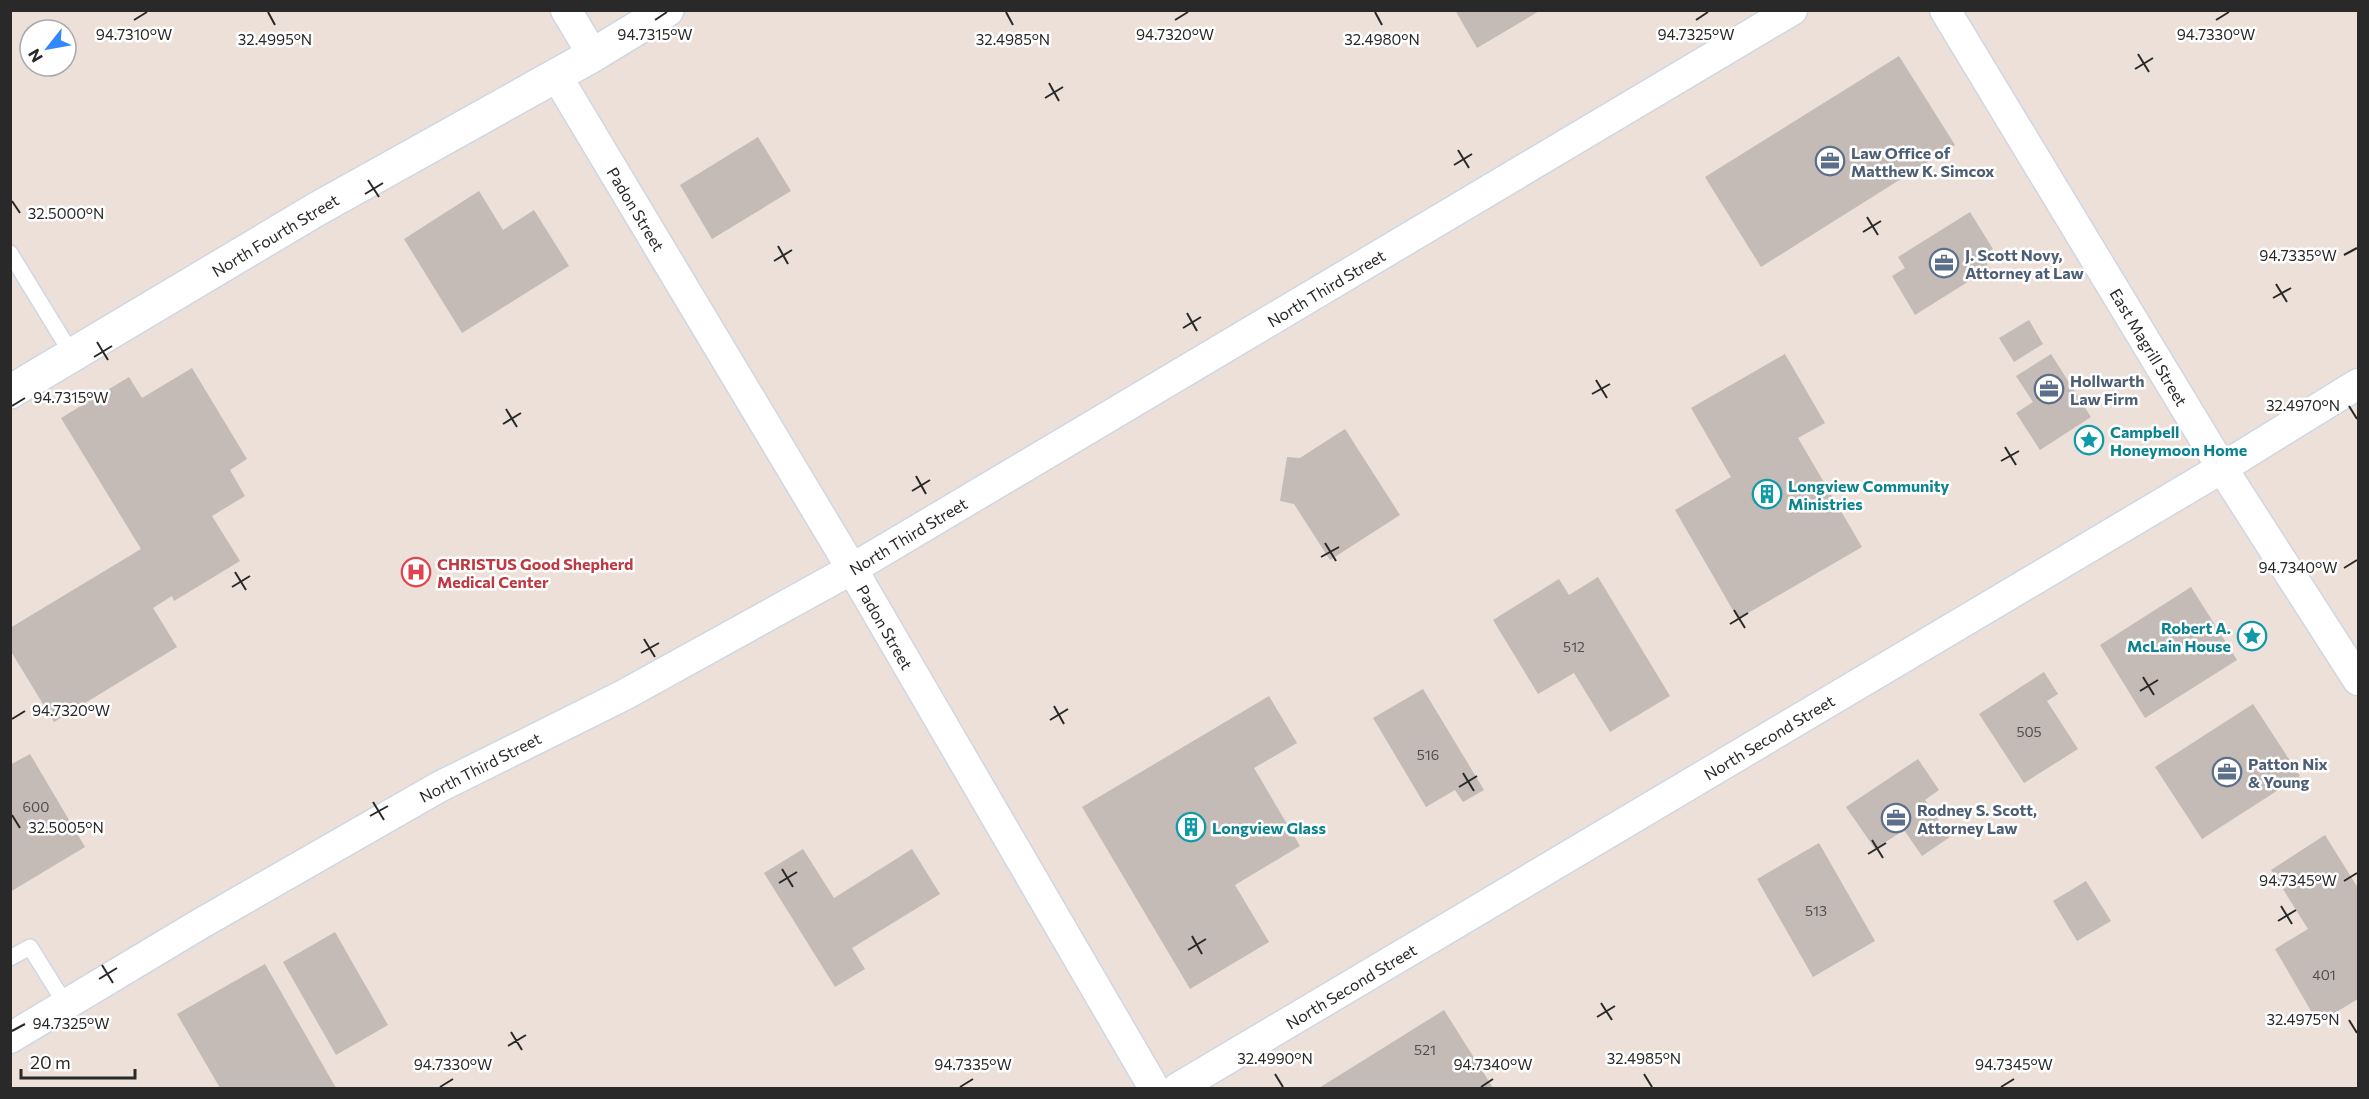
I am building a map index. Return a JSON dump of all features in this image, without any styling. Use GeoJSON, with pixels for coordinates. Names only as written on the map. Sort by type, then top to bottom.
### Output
{"type":"FeatureCollection","features":[{"type":"Feature","properties":{"kind":"street"},"geometry":{"type":"LineString","coordinates":[[566,10],[592,55]]}},
{"type":"Feature","properties":{"kind":"street","name":"North Fourth Street"},"geometry":{"type":"LineString","coordinates":[[10,392],[318,209],[592,55],[667,10]]}},
{"type":"Feature","properties":{"kind":"street","name":"North Third Street"},"geometry":{"type":"LineString","coordinates":[[10,1038],[439,787],[624,695],[852,569],[1792,10]]}},
{"type":"Feature","properties":{"kind":"street","name":"East Magrill Street"},"geometry":{"type":"LineString","coordinates":[[1945,10],[2222,468],[2358,680]]}},
{"type":"Feature","properties":{"kind":"street","name":"Padon Street"},"geometry":{"type":"LineString","coordinates":[[556,75],[852,569],[1154,1089]]}},
{"type":"Feature","properties":{"kind":"street","name":"North Second Street"},"geometry":{"type":"LineString","coordinates":[[1178,1089],[2222,468],[2358,384]]}},
{"type":"Feature","properties":{"kind":"lane"},"geometry":{"type":"LineString","coordinates":[[10,253],[73,356]]}},
{"type":"Feature","properties":{"kind":"lane"},"geometry":{"type":"LineString","coordinates":[[10,958],[30,947],[66,1005]]}},
{"type":"Feature","properties":{"kind":"building"},"geometry":{"type":"Polygon","coordinates":[[[1455,10],[1541,10],[1477,48],[1455,10]]]}},
{"type":"Feature","properties":{"kind":"building","name":"Law Office of Matthew K. Simcox"},"geometry":{"type":"Polygon","coordinates":[[[1899,56],[1955,145],[1761,267],[1705,177],[1899,56]]]}},
{"type":"Feature","properties":{"kind":"building"},"geometry":{"type":"Polygon","coordinates":[[[758,137],[791,191],[712,239],[680,185],[758,137]]]}},
{"type":"Feature","properties":{"kind":"building"},"geometry":{"type":"Polygon","coordinates":[[[479,191],[503,230],[534,210],[569,266],[462,333],[404,239],[479,191]]]}},
{"type":"Feature","properties":{"kind":"building","name":"J. Scott Novy, Attorney at Law"},"geometry":{"type":"Polygon","coordinates":[[[1970,212],[1993,249],[1982,257],[1990,268],[1915,315],[1892,276],[1905,268],[1898,257],[1970,212]]]}},
{"type":"Feature","properties":{"kind":"building"},"geometry":{"type":"Polygon","coordinates":[[[2029,320],[2043,344],[2014,362],[1999,338],[2029,320]]]}},
{"type":"Feature","properties":{"kind":"building","name":"Longview Community Ministries"},"geometry":{"type":"Polygon","coordinates":[[[1785,354],[1825,423],[1798,438],[1862,547],[1738,619],[1675,510],[1731,477],[1691,408],[1785,354]]]}},
{"type":"Feature","properties":{"kind":"building","name":"Hollwarth Law Firm"},"geometry":{"type":"Polygon","coordinates":[[[2051,354],[2091,417],[2040,450],[2016,413],[2033,402],[2016,376],[2051,354]]]}},
{"type":"Feature","properties":{"kind":"building"},"geometry":{"type":"Polygon","coordinates":[[[192,368],[247,459],[230,470],[245,496],[212,516],[240,561],[174,601],[172,596],[153,608],[177,647],[54,722],[10,650],[10,628],[141,549],[61,418],[129,377],[142,398],[192,368]]]}},
{"type":"Feature","properties":{"kind":"building"},"geometry":{"type":"Polygon","coordinates":[[[1345,429],[1400,515],[1330,560],[1294,504],[1280,501],[1287,457],[1300,458],[1345,429]]]}},
{"type":"Feature","properties":{"kind":"building"},"geometry":{"type":"Polygon","coordinates":[[[1598,577],[1670,696],[1610,732],[1574,673],[1538,694],[1493,620],[1559,579],[1569,595],[1598,577]]]}},
{"type":"Feature","properties":{"kind":"building"},"geometry":{"type":"Polygon","coordinates":[[[2191,587],[2237,660],[2145,718],[2100,645],[2191,587]]]}},
{"type":"Feature","properties":{"kind":"building"},"geometry":{"type":"Polygon","coordinates":[[[2044,672],[2058,694],[2047,701],[2078,749],[2024,783],[1979,714],[2044,672]]]}},
{"type":"Feature","properties":{"kind":"building"},"geometry":{"type":"Polygon","coordinates":[[[1423,689],[1484,790],[1463,802],[1455,790],[1426,807],[1373,718],[1423,689]]]}},
{"type":"Feature","properties":{"kind":"building","name":"Longview Glass"},"geometry":{"type":"Polygon","coordinates":[[[1269,696],[1297,743],[1254,768],[1300,846],[1235,885],[1269,942],[1190,989],[1082,807],[1269,696]]]}},
{"type":"Feature","properties":{"kind":"building","name":"Patton Nix & Young"},"geometry":{"type":"Polygon","coordinates":[[[2253,704],[2300,776],[2202,839],[2155,767],[2253,704]]]}},
{"type":"Feature","properties":{"kind":"building"},"geometry":{"type":"Polygon","coordinates":[[[30,754],[85,847],[10,892],[10,765],[30,754]]]}},
{"type":"Feature","properties":{"kind":"building","name":"Rodney S. Scott, Attorney Law"},"geometry":{"type":"Polygon","coordinates":[[[1918,759],[1939,790],[1925,800],[1950,837],[1922,856],[1904,830],[1875,849],[1846,807],[1918,759]]]}},
{"type":"Feature","properties":{"kind":"building"},"geometry":{"type":"Polygon","coordinates":[[[2325,835],[2358,888],[2358,999],[2318,1023],[2275,949],[2308,929],[2271,870],[2325,835]]]}},
{"type":"Feature","properties":{"kind":"building"},"geometry":{"type":"Polygon","coordinates":[[[1819,843],[1875,941],[1813,977],[1757,879],[1819,843]]]}},
{"type":"Feature","properties":{"kind":"building"},"geometry":{"type":"Polygon","coordinates":[[[803,849],[834,898],[912,849],[940,894],[852,948],[865,969],[835,987],[764,873],[803,849]]]}},
{"type":"Feature","properties":{"kind":"building"},"geometry":{"type":"Polygon","coordinates":[[[2086,881],[2111,921],[2077,941],[2053,901],[2086,881]]]}},
{"type":"Feature","properties":{"kind":"building"},"geometry":{"type":"Polygon","coordinates":[[[335,932],[388,1025],[336,1055],[283,962],[335,932]]]}},
{"type":"Feature","properties":{"kind":"building"},"geometry":{"type":"Polygon","coordinates":[[[265,964],[336,1088],[220,1088],[177,1014],[265,964]]]}},
{"type":"Feature","properties":{"kind":"building"},"geometry":{"type":"Polygon","coordinates":[[[1444,1010],[1493,1088],[1319,1088],[1444,1010]]]}},
{"type":"Feature","properties":{"kind":"place","name":"Law Office of Matthew K. Simcox"},"geometry":{"type":"Point","coordinates":[1830,161]}},
{"type":"Feature","properties":{"kind":"place","name":"J. Scott Novy, Attorney at Law"},"geometry":{"type":"Point","coordinates":[1944,263]}},
{"type":"Feature","properties":{"kind":"place","name":"Hollwarth Law Firm"},"geometry":{"type":"Point","coordinates":[2049,389]}},
{"type":"Feature","properties":{"kind":"place","name":"Campbell Honeymoon Home"},"geometry":{"type":"Point","coordinates":[2089,440]}},
{"type":"Feature","properties":{"kind":"place","name":"Longview Community Ministries"},"geometry":{"type":"Point","coordinates":[1767,494]}},
{"type":"Feature","properties":{"kind":"place","name":"CHRISTUS Good Shepherd Medical Center"},"geometry":{"type":"Point","coordinates":[416,572]}},
{"type":"Feature","properties":{"kind":"place","name":"Robert A. McLain House"},"geometry":{"type":"Point","coordinates":[2252,636]}},
{"type":"Feature","properties":{"kind":"place","name":"Patton Nix & Young"},"geometry":{"type":"Point","coordinates":[2227,772]}},
{"type":"Feature","properties":{"kind":"place","name":"Rodney S. Scott, Attorney Law"},"geometry":{"type":"Point","coordinates":[1896,818]}},
{"type":"Feature","properties":{"kind":"place","name":"Longview Glass"},"geometry":{"type":"Point","coordinates":[1191,827]}}]}
